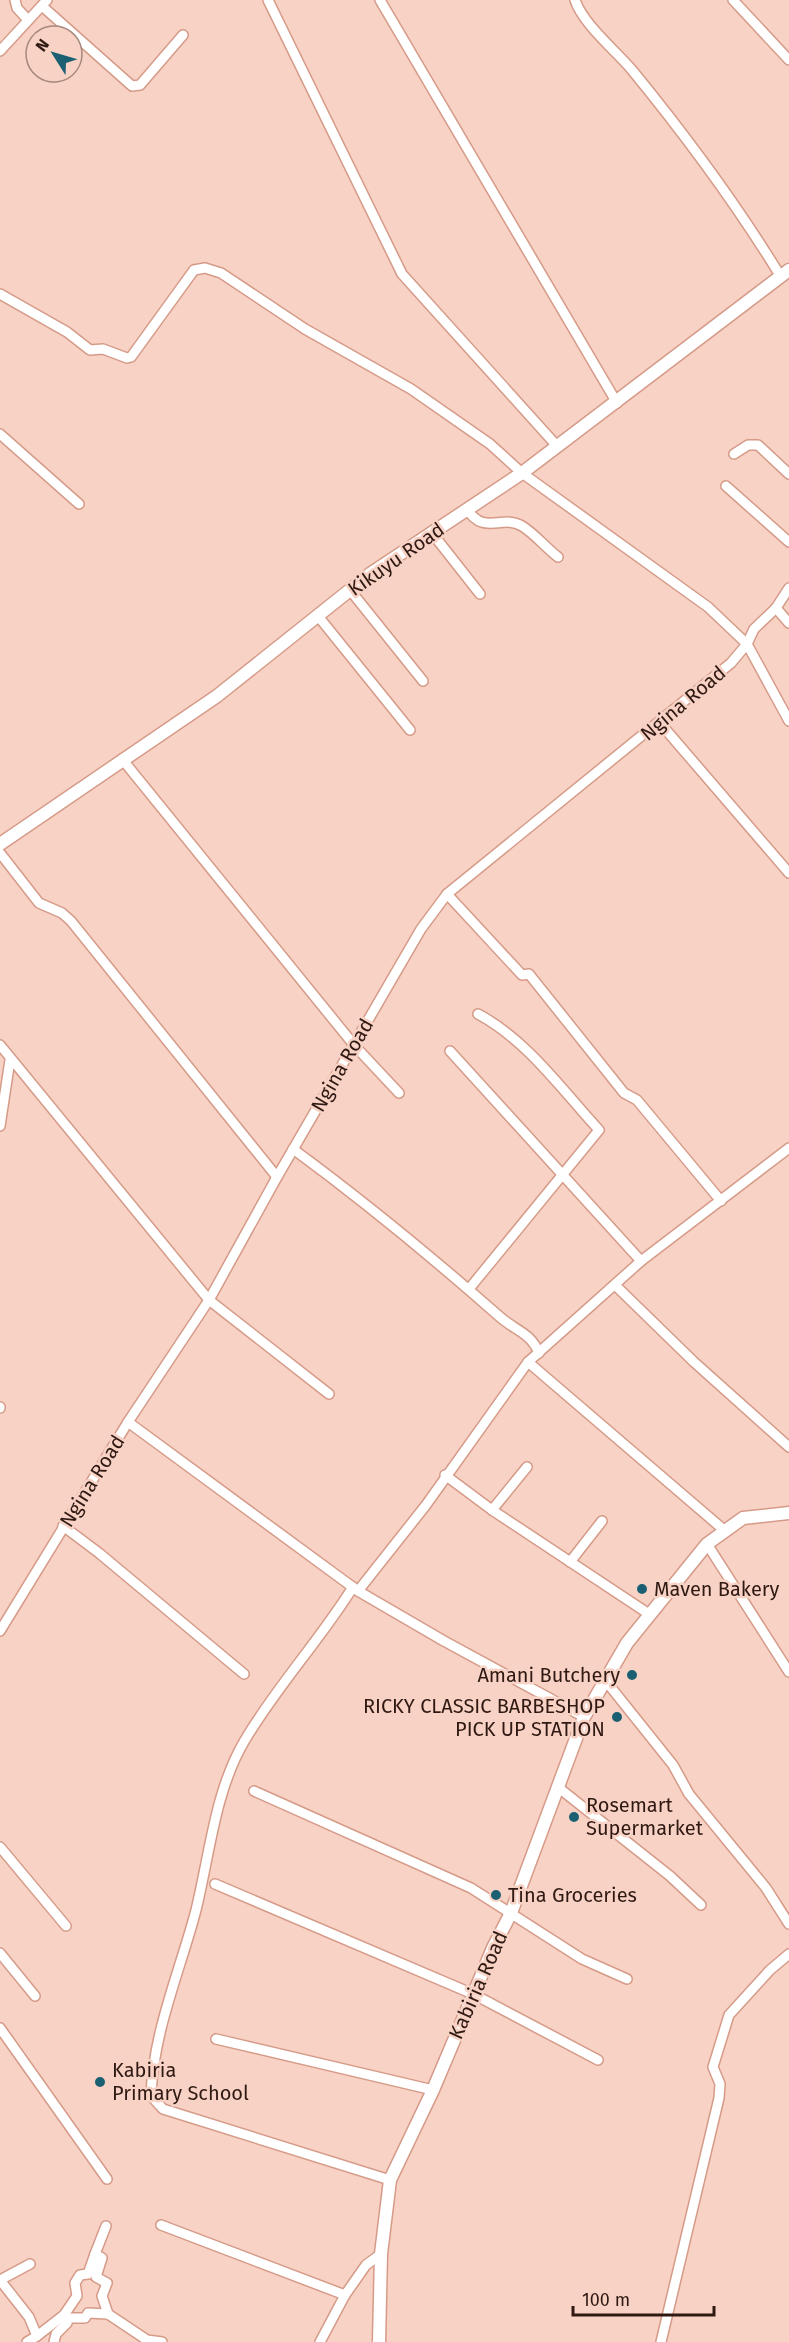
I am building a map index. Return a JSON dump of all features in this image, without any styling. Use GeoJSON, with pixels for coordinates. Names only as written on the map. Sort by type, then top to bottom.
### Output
{"type":"FeatureCollection","features":[{"type":"Feature","properties":{"kind":"main road","name":"Kikuyu Road"},"geometry":{"type":"LineString","coordinates":[[0,844],[217,696],[350,590],[522,473],[785,274]]}},
{"type":"Feature","properties":{"kind":"main road","name":"Kabiria Road"},"geometry":{"type":"LineString","coordinates":[[379,2342],[381,2254],[390,2180],[433,2090],[473,1994],[511,1913],[584,1717],[627,1642],[707,1544],[743,1518],[789,1513]]}},
{"type":"Feature","properties":{"kind":"street"},"geometry":{"type":"LineString","coordinates":[[15,0],[17,8],[28,20]]}},
{"type":"Feature","properties":{"kind":"street"},"geometry":{"type":"LineString","coordinates":[[268,0],[402,274],[557,446]]}},
{"type":"Feature","properties":{"kind":"street"},"geometry":{"type":"LineString","coordinates":[[380,0],[616,403]]}},
{"type":"Feature","properties":{"kind":"street"},"geometry":{"type":"LineString","coordinates":[[575,0],[582,14],[632,70],[785,274]]}},
{"type":"Feature","properties":{"kind":"street"},"geometry":{"type":"LineString","coordinates":[[734,0],[789,60]]}},
{"type":"Feature","properties":{"kind":"street"},"geometry":{"type":"LineString","coordinates":[[2,46],[44,3],[132,86],[140,85],[183,35]]}},
{"type":"Feature","properties":{"kind":"street"},"geometry":{"type":"LineString","coordinates":[[0,294],[67,332],[90,350],[103,349],[127,358],[131,357],[154,322],[194,270],[205,268],[221,273],[305,329],[411,389],[490,444],[522,473],[708,607],[747,645],[789,721]]}},
{"type":"Feature","properties":{"kind":"street"},"geometry":{"type":"LineString","coordinates":[[0,434],[79,504]]}},
{"type":"Feature","properties":{"kind":"street"},"geometry":{"type":"LineString","coordinates":[[734,454],[748,445],[758,446],[789,474]]}},
{"type":"Feature","properties":{"kind":"street"},"geometry":{"type":"LineString","coordinates":[[726,486],[789,542]]}},
{"type":"Feature","properties":{"kind":"street"},"geometry":{"type":"LineString","coordinates":[[467,509],[473,518],[484,524],[513,523],[521,526],[558,558]]}},
{"type":"Feature","properties":{"kind":"street"},"geometry":{"type":"LineString","coordinates":[[432,533],[480,594]]}},
{"type":"Feature","properties":{"kind":"street","name":"Ngina Road"},"geometry":{"type":"LineString","coordinates":[[0,1631],[128,1422],[209,1300],[293,1149],[421,929],[447,894],[731,663],[747,645],[754,629],[776,608],[789,588]]}},
{"type":"Feature","properties":{"kind":"street"},"geometry":{"type":"LineString","coordinates":[[350,590],[423,681]]}},
{"type":"Feature","properties":{"kind":"street"},"geometry":{"type":"LineString","coordinates":[[776,608],[789,622]]}},
{"type":"Feature","properties":{"kind":"street"},"geometry":{"type":"LineString","coordinates":[[318,616],[410,730]]}},
{"type":"Feature","properties":{"kind":"street"},"geometry":{"type":"LineString","coordinates":[[660,723],[789,873]]}},
{"type":"Feature","properties":{"kind":"street"},"geometry":{"type":"LineString","coordinates":[[122,759],[354,1045],[399,1093]]}},
{"type":"Feature","properties":{"kind":"street"},"geometry":{"type":"LineString","coordinates":[[0,853],[39,903],[62,913],[70,921],[277,1177]]}},
{"type":"Feature","properties":{"kind":"street"},"geometry":{"type":"LineString","coordinates":[[447,894],[522,975],[529,974],[624,1093],[637,1100],[721,1201]]}},
{"type":"Feature","properties":{"kind":"street"},"geometry":{"type":"LineString","coordinates":[[469,1289],[599,1130],[517,1042],[502,1028],[478,1014]]}},
{"type":"Feature","properties":{"kind":"street"},"geometry":{"type":"LineString","coordinates":[[0,1045],[209,1300],[329,1394]]}},
{"type":"Feature","properties":{"kind":"street"},"geometry":{"type":"LineString","coordinates":[[450,1051],[641,1261]]}},
{"type":"Feature","properties":{"kind":"street"},"geometry":{"type":"LineString","coordinates":[[0,1126],[10,1060]]}},
{"type":"Feature","properties":{"kind":"street"},"geometry":{"type":"LineString","coordinates":[[390,2180],[164,2109],[157,2105],[151,2096],[152,2079],[166,2007],[196,1908],[232,1766],[261,1715],[355,1589],[426,1505],[445,1475],[528,1362],[641,1261],[789,1148]]}},
{"type":"Feature","properties":{"kind":"street"},"geometry":{"type":"LineString","coordinates":[[293,1149],[355,1195],[503,1319],[533,1339],[539,1353]]}},
{"type":"Feature","properties":{"kind":"street"},"geometry":{"type":"LineString","coordinates":[[615,1285],[694,1362],[789,1447]]}},
{"type":"Feature","properties":{"kind":"street"},"geometry":{"type":"LineString","coordinates":[[528,1362],[724,1530]]}},
{"type":"Feature","properties":{"kind":"street"},"geometry":{"type":"LineString","coordinates":[[128,1422],[355,1589],[444,1641],[584,1717]]}},
{"type":"Feature","properties":{"kind":"street"},"geometry":{"type":"LineString","coordinates":[[492,1510],[527,1467]]}},
{"type":"Feature","properties":{"kind":"street"},"geometry":{"type":"LineString","coordinates":[[445,1475],[492,1510],[649,1614]]}},
{"type":"Feature","properties":{"kind":"street"},"geometry":{"type":"LineString","coordinates":[[570,1562],[602,1521]]}},
{"type":"Feature","properties":{"kind":"street"},"geometry":{"type":"LineString","coordinates":[[63,1526],[99,1553],[244,1674]]}},
{"type":"Feature","properties":{"kind":"street"},"geometry":{"type":"LineString","coordinates":[[707,1544],[789,1672]]}},
{"type":"Feature","properties":{"kind":"street"},"geometry":{"type":"LineString","coordinates":[[605,1680],[673,1765],[689,1794],[766,1888],[789,1924]]}},
{"type":"Feature","properties":{"kind":"street"},"geometry":{"type":"LineString","coordinates":[[559,1788],[670,1876],[701,1905]]}},
{"type":"Feature","properties":{"kind":"street"},"geometry":{"type":"LineString","coordinates":[[254,1791],[471,1888],[582,1959],[627,1979]]}},
{"type":"Feature","properties":{"kind":"street"},"geometry":{"type":"LineString","coordinates":[[0,1847],[66,1926]]}},
{"type":"Feature","properties":{"kind":"street"},"geometry":{"type":"LineString","coordinates":[[215,1884],[473,1994],[598,2060]]}},
{"type":"Feature","properties":{"kind":"street"},"geometry":{"type":"LineString","coordinates":[[0,1953],[35,1996]]}},
{"type":"Feature","properties":{"kind":"street"},"geometry":{"type":"LineString","coordinates":[[661,2342],[719,2098],[720,2084],[714,2067],[729,2015],[770,1970],[789,1954]]}},
{"type":"Feature","properties":{"kind":"street"},"geometry":{"type":"LineString","coordinates":[[0,2028],[107,2179]]}},
{"type":"Feature","properties":{"kind":"street"},"geometry":{"type":"LineString","coordinates":[[216,2039],[433,2090]]}},
{"type":"Feature","properties":{"kind":"street"},"geometry":{"type":"LineString","coordinates":[[161,2225],[345,2295]]}},
{"type":"Feature","properties":{"kind":"street"},"geometry":{"type":"LineString","coordinates":[[27,2342],[64,2315],[77,2295],[75,2283],[80,2275],[88,2274],[106,2226]]}},
{"type":"Feature","properties":{"kind":"street"},"geometry":{"type":"LineString","coordinates":[[95,2254],[102,2258],[96,2277],[107,2283],[102,2295],[108,2314]]}},
{"type":"Feature","properties":{"kind":"street"},"geometry":{"type":"LineString","coordinates":[[320,2342],[345,2295],[366,2265],[381,2254]]}},
{"type":"Feature","properties":{"kind":"street"},"geometry":{"type":"LineString","coordinates":[[30,2264],[0,2280],[29,2317],[37,2336],[48,2342]]}},
{"type":"Feature","properties":{"kind":"street"},"geometry":{"type":"LineString","coordinates":[[64,2315],[68,2318],[85,2318],[88,2313],[108,2314],[147,2340],[162,2342]]}},
{"type":"Feature","properties":{"kind":"street"},"geometry":{"type":"LineString","coordinates":[[54,2342],[56,2334],[67,2323],[64,2315]]}},
{"type":"Feature","properties":{"kind":"place","name":"Maven Bakery"},"geometry":{"type":"Point","coordinates":[642,1589]}},
{"type":"Feature","properties":{"kind":"place","name":"Amani Butchery"},"geometry":{"type":"Point","coordinates":[632,1675]}},
{"type":"Feature","properties":{"kind":"place","name":"RICKY CLASSIC BARBESHOP PICK UP STATION"},"geometry":{"type":"Point","coordinates":[617,1717]}},
{"type":"Feature","properties":{"kind":"place","name":"Rosemart Supermarket"},"geometry":{"type":"Point","coordinates":[574,1817]}},
{"type":"Feature","properties":{"kind":"place","name":"Tina Groceries"},"geometry":{"type":"Point","coordinates":[496,1895]}},
{"type":"Feature","properties":{"kind":"place","name":"Kabiria Primary School"},"geometry":{"type":"Point","coordinates":[100,2082]}}]}
